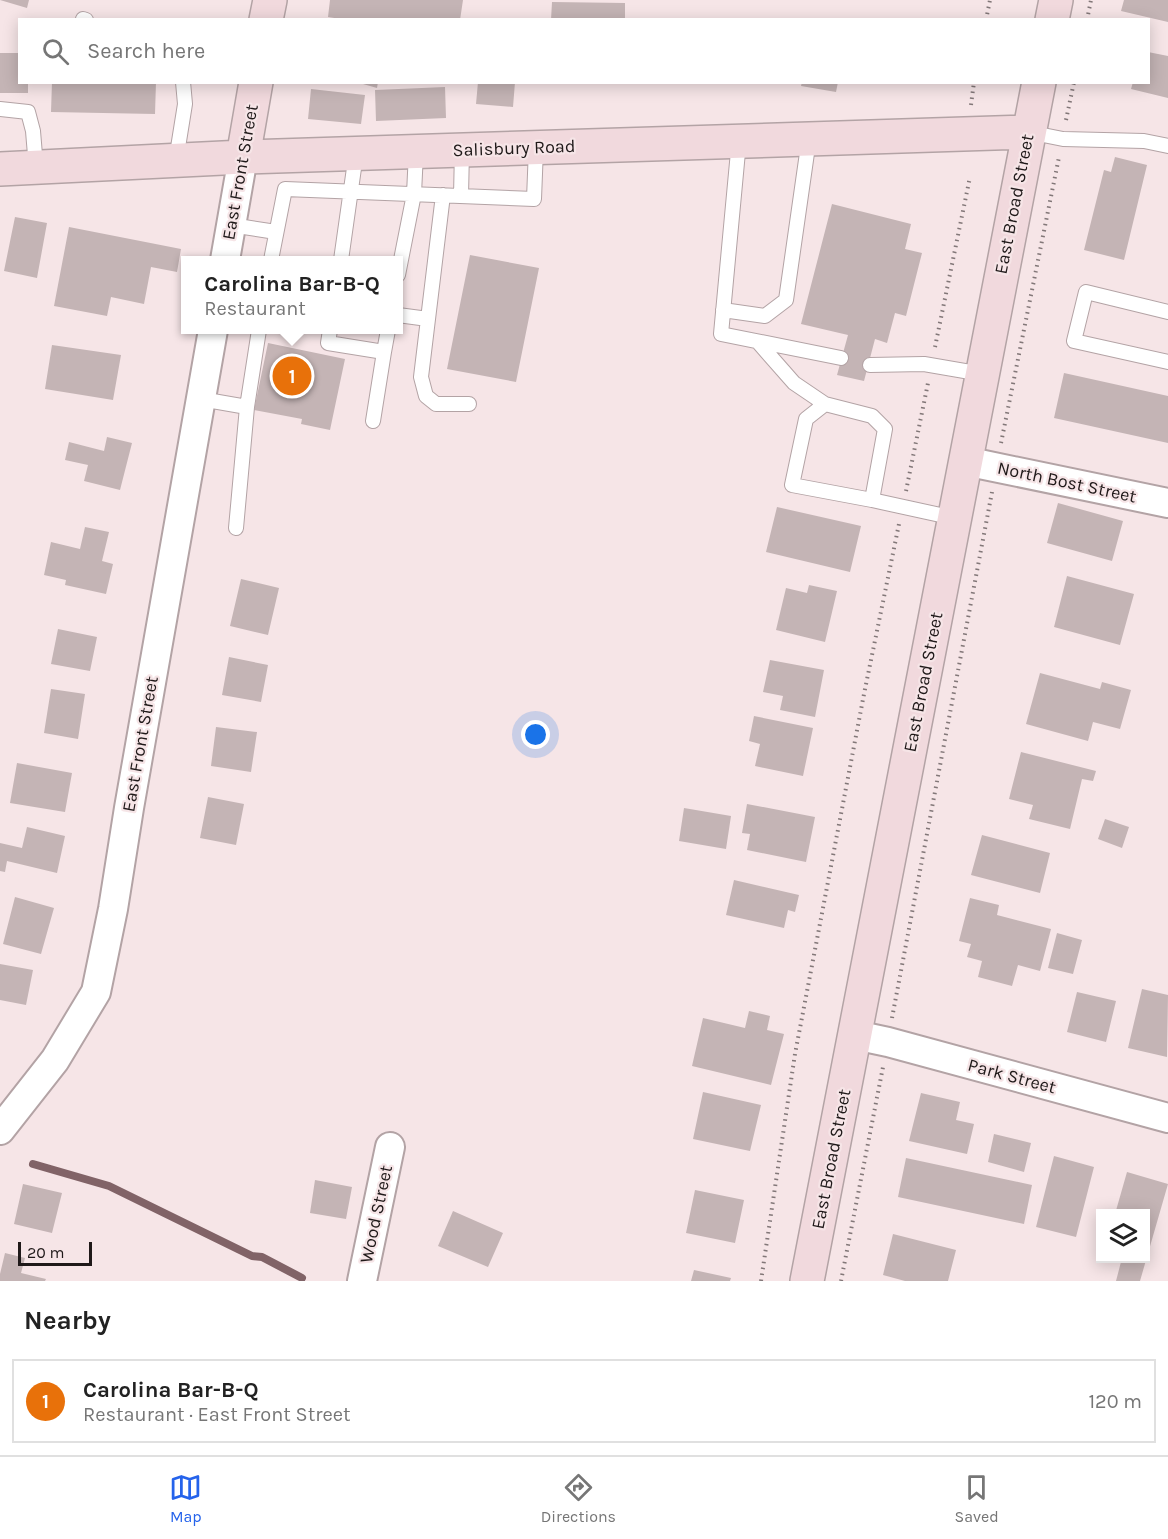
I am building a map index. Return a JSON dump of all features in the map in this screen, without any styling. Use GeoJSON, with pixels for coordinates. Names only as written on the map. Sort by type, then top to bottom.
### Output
{"type":"FeatureCollection","features":[{"type":"Feature","properties":{"kind":"main road"},"geometry":{"type":"LineString","coordinates":[[266,18],[270,0]]}},
{"type":"Feature","properties":{"kind":"main road"},"geometry":{"type":"LineString","coordinates":[[1052,18],[1056,0]]}},
{"type":"Feature","properties":{"kind":"main road","name":"East Front Street"},"geometry":{"type":"LineString","coordinates":[[243,157],[256,84]]}},
{"type":"Feature","properties":{"kind":"main road","name":"East Broad Street"},"geometry":{"type":"LineString","coordinates":[[807,1281],[954,518],[981,464],[982,374],[1039,84]]}},
{"type":"Feature","properties":{"kind":"main road","name":"Salisbury Road"},"geometry":{"type":"LineString","coordinates":[[0,169],[243,157],[285,172],[356,153],[1028,132]]}},
{"type":"Feature","properties":{"kind":"street","name":"East Front Street"},"geometry":{"type":"LineString","coordinates":[[226,256],[243,157]]}},
{"type":"Feature","properties":{"kind":"street","name":"East Front Street"},"geometry":{"type":"LineString","coordinates":[[0,1130],[55,1060],[96,992],[113,909],[212,334]]}},
{"type":"Feature","properties":{"kind":"street","name":"North Bost Street"},"geometry":{"type":"LineString","coordinates":[[981,464],[1168,502]]}},
{"type":"Feature","properties":{"kind":"street","name":"Park Street"},"geometry":{"type":"LineString","coordinates":[[855,1035],[1168,1118]]}},
{"type":"Feature","properties":{"kind":"street","name":"Wood Street"},"geometry":{"type":"LineString","coordinates":[[362,1281],[390,1147]]}},
{"type":"Feature","properties":{"kind":"lane"},"geometry":{"type":"LineString","coordinates":[[263,0],[270,0]]}},
{"type":"Feature","properties":{"kind":"lane"},"geometry":{"type":"LineString","coordinates":[[176,160],[185,104],[183,84]]}},
{"type":"Feature","properties":{"kind":"lane"},"geometry":{"type":"LineString","coordinates":[[0,109],[28,112],[33,131],[36,167]]}},
{"type":"Feature","properties":{"kind":"lane"},"geometry":{"type":"LineString","coordinates":[[1028,132],[1063,139],[1144,141],[1168,146]]}},
{"type":"Feature","properties":{"kind":"lane"},"geometry":{"type":"LineString","coordinates":[[723,310],[765,316],[786,300],[809,139]]}},
{"type":"Feature","properties":{"kind":"lane"},"geometry":{"type":"LineString","coordinates":[[739,141],[721,334],[841,358]]}},
{"type":"Feature","properties":{"kind":"lane"},"geometry":{"type":"LineString","coordinates":[[272,256],[285,172],[352,191],[534,199],[536,148]]}},
{"type":"Feature","properties":{"kind":"lane"},"geometry":{"type":"LineString","coordinates":[[461,196],[462,150]]}},
{"type":"Feature","properties":{"kind":"lane"},"geometry":{"type":"LineString","coordinates":[[403,256],[414,194],[416,152]]}},
{"type":"Feature","properties":{"kind":"lane"},"geometry":{"type":"LineString","coordinates":[[342,256],[356,153]]}},
{"type":"Feature","properties":{"kind":"lane"},"geometry":{"type":"LineString","coordinates":[[443,195],[421,377],[426,396],[435,404],[469,404]]}},
{"type":"Feature","properties":{"kind":"lane"},"geometry":{"type":"LineString","coordinates":[[231,225],[276,232]]}},
{"type":"Feature","properties":{"kind":"lane"},"geometry":{"type":"LineString","coordinates":[[1168,312],[1086,292],[1074,341],[1168,362]]}},
{"type":"Feature","properties":{"kind":"lane"},"geometry":{"type":"LineString","coordinates":[[403,316],[428,319]]}},
{"type":"Feature","properties":{"kind":"lane"},"geometry":{"type":"LineString","coordinates":[[236,528],[247,407],[258,334]]}},
{"type":"Feature","properties":{"kind":"lane"},"geometry":{"type":"LineString","coordinates":[[329,334],[328,343],[384,352]]}},
{"type":"Feature","properties":{"kind":"lane"},"geometry":{"type":"LineString","coordinates":[[373,421],[387,334]]}},
{"type":"Feature","properties":{"kind":"lane"},"geometry":{"type":"LineString","coordinates":[[758,342],[794,383],[825,404],[872,416],[885,429],[872,500]]}},
{"type":"Feature","properties":{"kind":"lane"},"geometry":{"type":"LineString","coordinates":[[870,365],[924,364],[982,374]]}},
{"type":"Feature","properties":{"kind":"lane"},"geometry":{"type":"LineString","coordinates":[[201,399],[247,407]]}},
{"type":"Feature","properties":{"kind":"lane"},"geometry":{"type":"LineString","coordinates":[[825,404],[806,419],[792,485],[954,518]]}},
{"type":"Feature","properties":{"kind":"path"},"geometry":{"type":"LineString","coordinates":[[987,18],[990,0]]}},
{"type":"Feature","properties":{"kind":"path"},"geometry":{"type":"LineString","coordinates":[[1087,18],[1091,0]]}},
{"type":"Feature","properties":{"kind":"path"},"geometry":{"type":"LineString","coordinates":[[971,106],[974,84]]}},
{"type":"Feature","properties":{"kind":"path"},"geometry":{"type":"LineString","coordinates":[[841,1281],[888,1042],[981,464],[1063,139],[1074,84]]}},
{"type":"Feature","properties":{"kind":"path"},"geometry":{"type":"LineString","coordinates":[[761,1281],[797,1044],[864,694],[970,177]]}},
{"type":"Feature","properties":{"kind":"building"},"geometry":{"type":"Polygon","coordinates":[[[0,0],[29,0],[27,8],[0,0]]]}},
{"type":"Feature","properties":{"kind":"building"},"geometry":{"type":"Polygon","coordinates":[[[330,0],[463,0],[460,18],[328,17],[330,0]]]}},
{"type":"Feature","properties":{"kind":"building"},"geometry":{"type":"Polygon","coordinates":[[[1124,0],[1168,0],[1168,22],[1121,11],[1124,0]]]}},
{"type":"Feature","properties":{"kind":"building"},"geometry":{"type":"Polygon","coordinates":[[[552,2],[625,3],[625,18],[551,18],[552,2]]]}},
{"type":"Feature","properties":{"kind":"building"},"geometry":{"type":"Polygon","coordinates":[[[1150,52],[1168,56],[1168,98],[1131,89],[1132,84],[1150,84],[1150,52]]]}},
{"type":"Feature","properties":{"kind":"building"},"geometry":{"type":"Polygon","coordinates":[[[0,53],[18,53],[18,84],[28,84],[28,93],[0,93],[0,53]]]}},
{"type":"Feature","properties":{"kind":"building"},"geometry":{"type":"Polygon","coordinates":[[[52,84],[156,84],[155,114],[51,112],[52,84]]]}},
{"type":"Feature","properties":{"kind":"building"},"geometry":{"type":"Polygon","coordinates":[[[363,84],[378,84],[377,88],[363,84]]]}},
{"type":"Feature","properties":{"kind":"building"},"geometry":{"type":"Polygon","coordinates":[[[478,84],[515,84],[513,107],[476,104],[478,84]]]}},
{"type":"Feature","properties":{"kind":"building"},"geometry":{"type":"Polygon","coordinates":[[[802,84],[838,84],[836,92],[801,86],[802,84]]]}},
{"type":"Feature","properties":{"kind":"building"},"geometry":{"type":"Polygon","coordinates":[[[445,87],[446,118],[376,121],[375,90],[445,87]]]}},
{"type":"Feature","properties":{"kind":"building"},"geometry":{"type":"Polygon","coordinates":[[[311,89],[365,95],[361,124],[308,119],[311,89]]]}},
{"type":"Feature","properties":{"kind":"building"},"geometry":{"type":"Polygon","coordinates":[[[1115,157],[1147,165],[1124,260],[1084,250],[1104,170],[1111,172],[1115,157]]]}},
{"type":"Feature","properties":{"kind":"building"},"geometry":{"type":"Polygon","coordinates":[[[832,204],[911,224],[905,249],[922,253],[906,316],[895,313],[887,343],[875,339],[864,381],[837,375],[848,335],[801,324],[832,204]]]}},
{"type":"Feature","properties":{"kind":"building"},"geometry":{"type":"Polygon","coordinates":[[[15,217],[47,223],[37,278],[4,271],[15,217]]]}},
{"type":"Feature","properties":{"kind":"building"},"geometry":{"type":"Polygon","coordinates":[[[69,227],[181,249],[177,272],[151,267],[144,304],[111,297],[107,316],[54,306],[69,227]]]}},
{"type":"Feature","properties":{"kind":"building"},"geometry":{"type":"Polygon","coordinates":[[[470,255],[539,268],[516,382],[447,369],[470,255]]]}},
{"type":"Feature","properties":{"kind":"building"},"geometry":{"type":"Polygon","coordinates":[[[268,343],[345,359],[330,430],[301,424],[302,419],[254,410],[268,343]]]}},
{"type":"Feature","properties":{"kind":"building"},"geometry":{"type":"Polygon","coordinates":[[[52,345],[121,355],[113,400],[45,389],[52,345]]]}},
{"type":"Feature","properties":{"kind":"building"},"geometry":{"type":"Polygon","coordinates":[[[1064,373],[1168,396],[1168,443],[1054,418],[1064,373]]]}},
{"type":"Feature","properties":{"kind":"building"},"geometry":{"type":"Polygon","coordinates":[[[107,437],[132,443],[120,490],[84,481],[88,465],[65,460],[69,442],[104,451],[107,437]]]}},
{"type":"Feature","properties":{"kind":"building"},"geometry":{"type":"Polygon","coordinates":[[[1058,503],[1123,521],[1112,561],[1047,543],[1058,503]]]}},
{"type":"Feature","properties":{"kind":"building"},"geometry":{"type":"Polygon","coordinates":[[[777,507],[861,526],[850,572],[766,552],[777,507]]]}},
{"type":"Feature","properties":{"kind":"building"},"geometry":{"type":"Polygon","coordinates":[[[85,527],[109,532],[102,561],[113,564],[106,594],[65,585],[66,580],[44,575],[51,542],[80,549],[85,527]]]}},
{"type":"Feature","properties":{"kind":"building"},"geometry":{"type":"Polygon","coordinates":[[[1067,576],[1134,594],[1120,645],[1054,627],[1067,576]]]}},
{"type":"Feature","properties":{"kind":"building"},"geometry":{"type":"Polygon","coordinates":[[[241,579],[279,588],[268,635],[230,626],[241,579]]]}},
{"type":"Feature","properties":{"kind":"building"},"geometry":{"type":"Polygon","coordinates":[[[809,585],[837,591],[825,642],[776,630],[786,588],[807,593],[809,585]]]}},
{"type":"Feature","properties":{"kind":"building"},"geometry":{"type":"Polygon","coordinates":[[[58,629],[97,637],[90,671],[51,664],[58,629]]]}},
{"type":"Feature","properties":{"kind":"building"},"geometry":{"type":"Polygon","coordinates":[[[229,657],[268,665],[261,702],[222,695],[229,657]]]}},
{"type":"Feature","properties":{"kind":"building"},"geometry":{"type":"Polygon","coordinates":[[[770,660],[824,670],[815,717],[780,710],[783,696],[763,692],[770,660]]]}},
{"type":"Feature","properties":{"kind":"building"},"geometry":{"type":"Polygon","coordinates":[[[1040,673],[1100,689],[1102,682],[1131,690],[1120,729],[1093,722],[1088,741],[1026,724],[1040,673]]]}},
{"type":"Feature","properties":{"kind":"building"},"geometry":{"type":"Polygon","coordinates":[[[51,689],[85,694],[78,739],[44,733],[51,689]]]}},
{"type":"Feature","properties":{"kind":"building"},"geometry":{"type":"Polygon","coordinates":[[[754,716],[813,728],[803,776],[755,766],[760,744],[749,741],[754,716]]]}},
{"type":"Feature","properties":{"kind":"building"},"geometry":{"type":"Polygon","coordinates":[[[216,727],[257,732],[251,772],[211,766],[216,727]]]}},
{"type":"Feature","properties":{"kind":"building"},"geometry":{"type":"Polygon","coordinates":[[[1021,752],[1096,771],[1093,781],[1082,779],[1070,829],[1029,819],[1033,805],[1009,799],[1021,752]]]}},
{"type":"Feature","properties":{"kind":"building"},"geometry":{"type":"Polygon","coordinates":[[[17,763],[72,773],[65,812],[10,803],[17,763]]]}},
{"type":"Feature","properties":{"kind":"building"},"geometry":{"type":"Polygon","coordinates":[[[208,797],[244,804],[236,845],[200,838],[208,797]]]}},
{"type":"Feature","properties":{"kind":"building"},"geometry":{"type":"Polygon","coordinates":[[[747,804],[815,817],[806,862],[747,850],[750,834],[742,833],[747,804]]]}},
{"type":"Feature","properties":{"kind":"building"},"geometry":{"type":"Polygon","coordinates":[[[684,808],[731,816],[726,849],[679,841],[684,808]]]}},
{"type":"Feature","properties":{"kind":"building"},"geometry":{"type":"Polygon","coordinates":[[[1105,819],[1129,827],[1122,848],[1098,839],[1105,819]]]}},
{"type":"Feature","properties":{"kind":"building"},"geometry":{"type":"Polygon","coordinates":[[[27,827],[65,836],[57,873],[7,861],[5,872],[0,871],[0,843],[22,848],[27,827]]]}},
{"type":"Feature","properties":{"kind":"building"},"geometry":{"type":"Polygon","coordinates":[[[982,835],[1050,853],[1040,893],[971,875],[982,835]]]}},
{"type":"Feature","properties":{"kind":"building"},"geometry":{"type":"Polygon","coordinates":[[[734,880],[799,895],[795,912],[788,910],[784,928],[726,915],[734,880]]]}},
{"type":"Feature","properties":{"kind":"building"},"geometry":{"type":"Polygon","coordinates":[[[15,897],[54,908],[41,954],[3,944],[15,897]]]}},
{"type":"Feature","properties":{"kind":"building"},"geometry":{"type":"Polygon","coordinates":[[[970,898],[999,905],[997,915],[1051,929],[1040,971],[1018,965],[1012,986],[978,977],[982,961],[967,957],[971,944],[959,941],[970,898]]]}},
{"type":"Feature","properties":{"kind":"building"},"geometry":{"type":"Polygon","coordinates":[[[1057,933],[1082,940],[1073,974],[1048,968],[1057,933]]]}},
{"type":"Feature","properties":{"kind":"building"},"geometry":{"type":"Polygon","coordinates":[[[0,964],[33,970],[26,1005],[0,1000],[0,964]]]}},
{"type":"Feature","properties":{"kind":"building"},"geometry":{"type":"Polygon","coordinates":[[[1142,989],[1168,995],[1167,1057],[1128,1048],[1142,989]]]}},
{"type":"Feature","properties":{"kind":"building"},"geometry":{"type":"Polygon","coordinates":[[[1077,992],[1116,1001],[1106,1042],[1067,1032],[1077,992]]]}},
{"type":"Feature","properties":{"kind":"building"},"geometry":{"type":"Polygon","coordinates":[[[749,1011],[770,1016],[767,1030],[784,1034],[771,1085],[692,1066],[703,1018],[745,1028],[749,1011]]]}},
{"type":"Feature","properties":{"kind":"building"},"geometry":{"type":"Polygon","coordinates":[[[703,1092],[761,1105],[750,1151],[693,1139],[703,1092]]]}},
{"type":"Feature","properties":{"kind":"building"},"geometry":{"type":"Polygon","coordinates":[[[921,1093],[960,1102],[956,1120],[974,1124],[967,1154],[909,1141],[921,1093]]]}},
{"type":"Feature","properties":{"kind":"building"},"geometry":{"type":"Polygon","coordinates":[[[994,1134],[1031,1143],[1024,1172],[988,1162],[994,1134]]]}},
{"type":"Feature","properties":{"kind":"building"},"geometry":{"type":"Polygon","coordinates":[[[1054,1156],[1094,1167],[1076,1237],[1036,1227],[1054,1156]]]}},
{"type":"Feature","properties":{"kind":"building"},"geometry":{"type":"Polygon","coordinates":[[[906,1158],[1032,1185],[1024,1224],[898,1197],[906,1158]]]}},
{"type":"Feature","properties":{"kind":"building"},"geometry":{"type":"Polygon","coordinates":[[[1127,1172],[1168,1184],[1150,1246],[1150,1209],[1116,1209],[1127,1172]]]}},
{"type":"Feature","properties":{"kind":"building"},"geometry":{"type":"Polygon","coordinates":[[[315,1180],[352,1187],[346,1219],[310,1213],[315,1180]]]}},
{"type":"Feature","properties":{"kind":"building"},"geometry":{"type":"Polygon","coordinates":[[[23,1184],[62,1193],[52,1233],[14,1224],[23,1184]]]}},
{"type":"Feature","properties":{"kind":"building"},"geometry":{"type":"Polygon","coordinates":[[[695,1190],[744,1200],[735,1243],[686,1233],[695,1190]]]}},
{"type":"Feature","properties":{"kind":"building"},"geometry":{"type":"Polygon","coordinates":[[[453,1211],[503,1233],[488,1267],[438,1246],[453,1211]]]}},
{"type":"Feature","properties":{"kind":"building"},"geometry":{"type":"Polygon","coordinates":[[[893,1234],[956,1250],[948,1281],[905,1281],[883,1275],[893,1234]]]}},
{"type":"Feature","properties":{"kind":"building"},"geometry":{"type":"Polygon","coordinates":[[[5,1253],[25,1258],[21,1273],[46,1279],[45,1281],[0,1281],[5,1253]]]}},
{"type":"Feature","properties":{"kind":"building"},"geometry":{"type":"Polygon","coordinates":[[[1121,1263],[1145,1263],[1140,1281],[1116,1281],[1121,1263]]]}},
{"type":"Feature","properties":{"kind":"building"},"geometry":{"type":"Polygon","coordinates":[[[694,1270],[731,1278],[730,1281],[691,1281],[694,1270]]]}},
{"type":"Feature","properties":{"kind":"waterway"},"geometry":{"type":"LineString","coordinates":[[33,1164],[109,1186],[302,1278]]}},
{"type":"Feature","properties":{"kind":"place","name":"Carolina Bar-B-Q"},"geometry":{"type":"Point","coordinates":[292,376]}}]}
